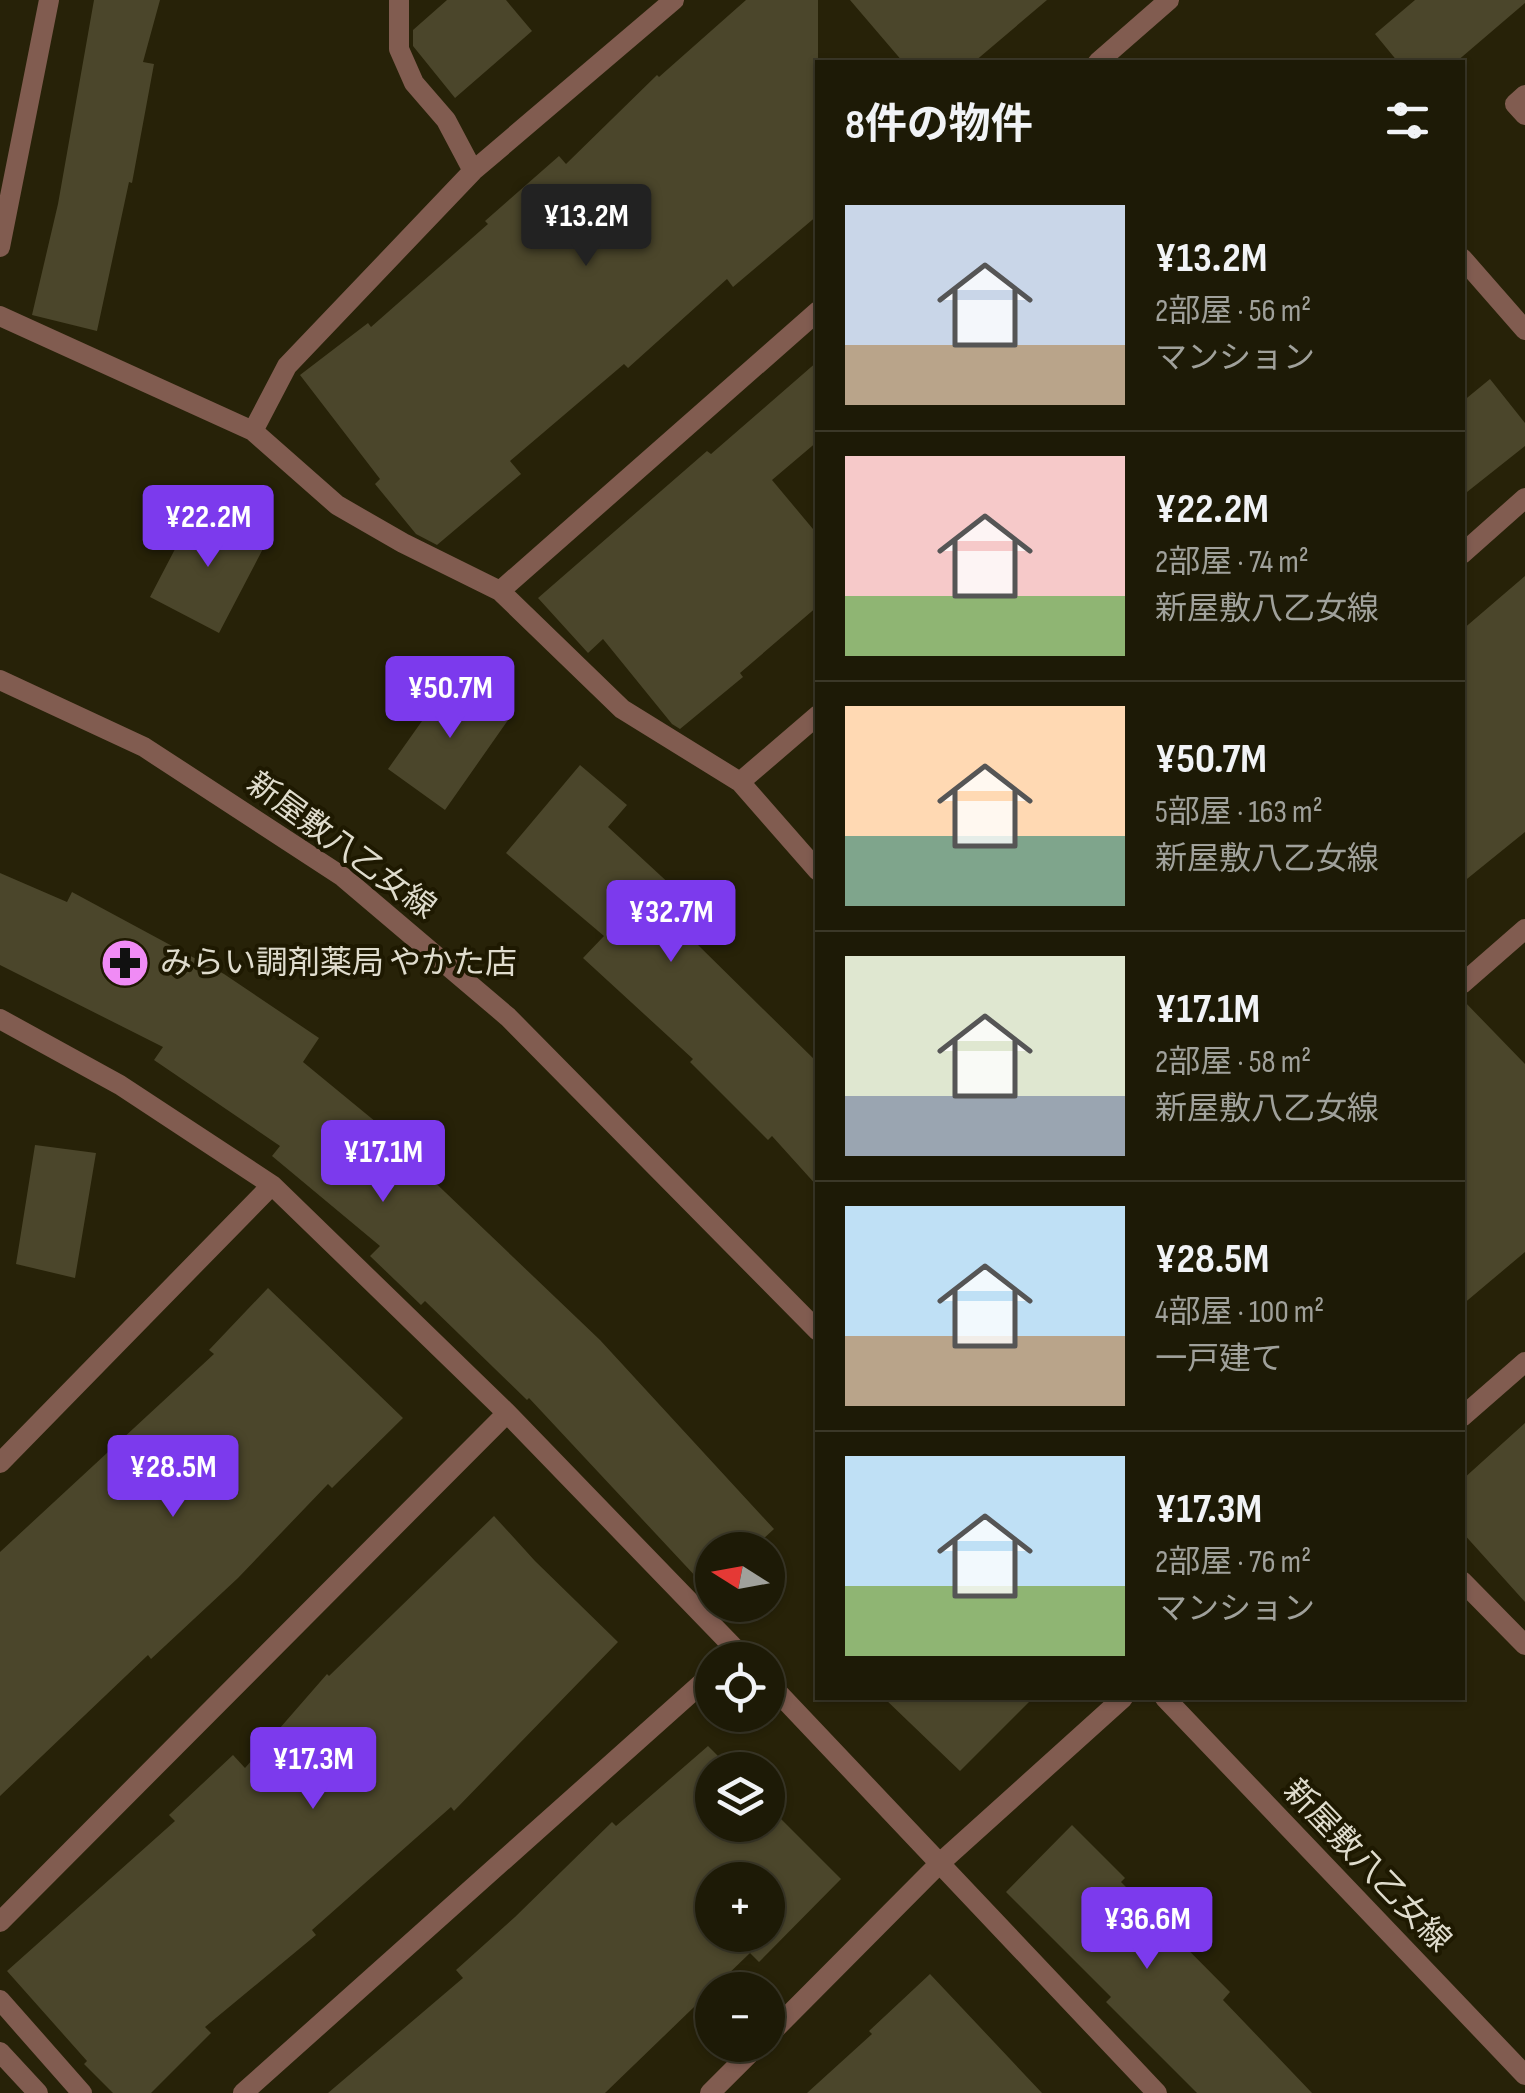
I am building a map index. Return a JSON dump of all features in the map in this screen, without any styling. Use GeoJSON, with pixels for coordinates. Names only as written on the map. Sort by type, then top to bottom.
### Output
{"type":"FeatureCollection","features":[{"type":"Feature","properties":{"kind":"street"},"geometry":{"type":"LineString","coordinates":[[0,247],[49,0]]}},
{"type":"Feature","properties":{"kind":"street"},"geometry":{"type":"LineString","coordinates":[[399,0],[399,49],[414,83],[446,120],[473,171]]}},
{"type":"Feature","properties":{"kind":"street"},"geometry":{"type":"LineString","coordinates":[[253,431],[287,366],[473,171],[674,0]]}},
{"type":"Feature","properties":{"kind":"street"},"geometry":{"type":"LineString","coordinates":[[1100,60],[1169,0]]}},
{"type":"Feature","properties":{"kind":"street"},"geometry":{"type":"LineString","coordinates":[[1525,95],[1515,104],[1525,115]]}},
{"type":"Feature","properties":{"kind":"street"},"geometry":{"type":"LineString","coordinates":[[1465,261],[1525,330]]}},
{"type":"Feature","properties":{"kind":"street"},"geometry":{"type":"LineString","coordinates":[[500,591],[815,313]]}},
{"type":"Feature","properties":{"kind":"street"},"geometry":{"type":"LineString","coordinates":[[0,316],[253,431],[337,506],[500,591],[622,709],[740,782],[815,869]]}},
{"type":"Feature","properties":{"kind":"street"},"geometry":{"type":"LineString","coordinates":[[1465,551],[1525,498]]}},
{"type":"Feature","properties":{"kind":"street","name":"新屋敷八乙女線"},"geometry":{"type":"LineString","coordinates":[[0,680],[144,748],[343,876],[508,1017],[815,1328]]}},
{"type":"Feature","properties":{"kind":"street"},"geometry":{"type":"LineString","coordinates":[[740,782],[815,718]]}},
{"type":"Feature","properties":{"kind":"street"},"geometry":{"type":"LineString","coordinates":[[1465,981],[1525,929]]}},
{"type":"Feature","properties":{"kind":"street"},"geometry":{"type":"LineString","coordinates":[[0,1019],[120,1085],[272,1185],[506,1413],[724,1642]]}},
{"type":"Feature","properties":{"kind":"street"},"geometry":{"type":"LineString","coordinates":[[0,1463],[272,1185]]}},
{"type":"Feature","properties":{"kind":"street"},"geometry":{"type":"LineString","coordinates":[[1465,1414],[1525,1362]]}},
{"type":"Feature","properties":{"kind":"street"},"geometry":{"type":"LineString","coordinates":[[0,1922],[506,1413]]}},
{"type":"Feature","properties":{"kind":"street"},"geometry":{"type":"LineString","coordinates":[[1465,1584],[1525,1645]]}},
{"type":"Feature","properties":{"kind":"street"},"geometry":{"type":"LineString","coordinates":[[243,2093],[695,1689]]}},
{"type":"Feature","properties":{"kind":"street"},"geometry":{"type":"LineString","coordinates":[[785,1700],[1158,2093]]}},
{"type":"Feature","properties":{"kind":"street"},"geometry":{"type":"LineString","coordinates":[[785,2019],[940,1863],[1122,1700]]}},
{"type":"Feature","properties":{"kind":"street","name":"新屋敷八乙女線"},"geometry":{"type":"LineString","coordinates":[[1167,1700],[1525,2075]]}},
{"type":"Feature","properties":{"kind":"street"},"geometry":{"type":"LineString","coordinates":[[0,2000],[82,2093]]}},
{"type":"Feature","properties":{"kind":"street"},"geometry":{"type":"LineString","coordinates":[[0,2052],[38,2093]]}},
{"type":"Feature","properties":{"kind":"street"},"geometry":{"type":"LineString","coordinates":[[710,2093],[741,2062]]}},
{"type":"Feature","properties":{"kind":"building"},"geometry":{"type":"Polygon","coordinates":[[[94,0],[160,0],[143,62],[154,64],[132,183],[129,182],[97,331],[32,315],[58,204],[94,0]]]}},
{"type":"Feature","properties":{"kind":"building"},"geometry":{"type":"Polygon","coordinates":[[[447,0],[506,0],[532,31],[455,98],[413,46],[413,30],[447,0]]]}},
{"type":"Feature","properties":{"kind":"building"},"geometry":{"type":"Polygon","coordinates":[[[746,0],[818,0],[815,218],[733,287],[727,279],[628,368],[624,364],[510,461],[521,474],[437,545],[416,534],[375,484],[380,479],[300,375],[368,323],[371,327],[559,156],[566,164],[746,0]]]}},
{"type":"Feature","properties":{"kind":"building"},"geometry":{"type":"Polygon","coordinates":[[[850,0],[1047,0],[976,60],[901,60],[850,0]]]}},
{"type":"Feature","properties":{"kind":"building"},"geometry":{"type":"Polygon","coordinates":[[[1415,0],[1525,0],[1458,60],[1396,60],[1375,34],[1415,0]]]}},
{"type":"Feature","properties":{"kind":"building"},"geometry":{"type":"Polygon","coordinates":[[[815,364],[815,444],[772,480],[815,531],[815,609],[740,673],[743,677],[680,729],[603,639],[588,653],[538,598],[707,451],[711,454],[815,364]]]}},
{"type":"Feature","properties":{"kind":"building"},"geometry":{"type":"Polygon","coordinates":[[[1490,379],[1525,423],[1525,446],[1465,494],[1465,400],[1490,379]]]}},
{"type":"Feature","properties":{"kind":"building"},"geometry":{"type":"Polygon","coordinates":[[[197,507],[266,543],[219,633],[150,597],[197,507]]]}},
{"type":"Feature","properties":{"kind":"building"},"geometry":{"type":"Polygon","coordinates":[[[1525,576],[1525,832],[1465,881],[1465,627],[1525,576]]]}},
{"type":"Feature","properties":{"kind":"building"},"geometry":{"type":"Polygon","coordinates":[[[456,673],[513,713],[445,810],[388,769],[456,673]]]}},
{"type":"Feature","properties":{"kind":"building"},"geometry":{"type":"Polygon","coordinates":[[[580,765],[627,805],[608,827],[714,925],[697,944],[815,1060],[815,1184],[772,1136],[768,1140],[690,1062],[693,1059],[583,958],[604,936],[506,853],[580,765]]]}},
{"type":"Feature","properties":{"kind":"building"},"geometry":{"type":"Polygon","coordinates":[[[0,873],[67,902],[72,892],[224,974],[319,1038],[303,1062],[382,1127],[380,1130],[600,1340],[774,1529],[695,1532],[695,1576],[529,1398],[425,1301],[421,1305],[370,1256],[380,1246],[272,1156],[280,1146],[154,1060],[163,1047],[0,965],[0,873]]]}},
{"type":"Feature","properties":{"kind":"building"},"geometry":{"type":"Polygon","coordinates":[[[1465,1002],[1525,1064],[1525,1252],[1465,1302],[1465,1002]]]}},
{"type":"Feature","properties":{"kind":"building"},"geometry":{"type":"Polygon","coordinates":[[[35,1145],[96,1153],[75,1278],[16,1264],[35,1145]]]}},
{"type":"Feature","properties":{"kind":"building"},"geometry":{"type":"Polygon","coordinates":[[[268,1288],[403,1418],[332,1488],[328,1484],[238,1578],[151,1659],[148,1655],[0,1796],[0,1552],[214,1354],[209,1350],[268,1288]]]}},
{"type":"Feature","properties":{"kind":"building"},"geometry":{"type":"Polygon","coordinates":[[[1525,1423],[1525,1602],[1465,1535],[1465,1477],[1525,1423]]]}},
{"type":"Feature","properties":{"kind":"building"},"geometry":{"type":"Polygon","coordinates":[[[494,1516],[618,1642],[454,1811],[451,1807],[312,1930],[316,1935],[205,2027],[211,2033],[151,2093],[113,2093],[7,1971],[175,1821],[169,1815],[233,1755],[245,1768],[327,1674],[494,1516]]]}},
{"type":"Feature","properties":{"kind":"building"},"geometry":{"type":"Polygon","coordinates":[[[886,1700],[1031,1700],[960,1771],[886,1700]]]}},
{"type":"Feature","properties":{"kind":"building"},"geometry":{"type":"Polygon","coordinates":[[[695,1757],[695,1842],[785,1842],[785,1823],[841,1879],[785,1936],[785,1862],[695,1862],[695,1952],[769,1952],[759,1962],[750,1953],[730,1972],[695,1972],[695,2006],[605,2093],[328,2093],[463,1978],[456,1970],[612,1822],[616,1826],[695,1757]]]}},
{"type":"Feature","properties":{"kind":"building"},"geometry":{"type":"Polygon","coordinates":[[[1072,1825],[1125,1878],[1121,1882],[1230,1992],[1223,2000],[1312,2093],[1197,2093],[1106,2002],[1111,1997],[1006,1892],[1072,1825]]]}},
{"type":"Feature","properties":{"kind":"building"},"geometry":{"type":"Polygon","coordinates":[[[930,1974],[1042,2093],[807,2093],[872,2034],[869,2031],[930,1974]]]}},
{"type":"Feature","properties":{"kind":"place","name":"みらい調剤薬局 やかた店"},"geometry":{"type":"Point","coordinates":[125,963]}}]}
